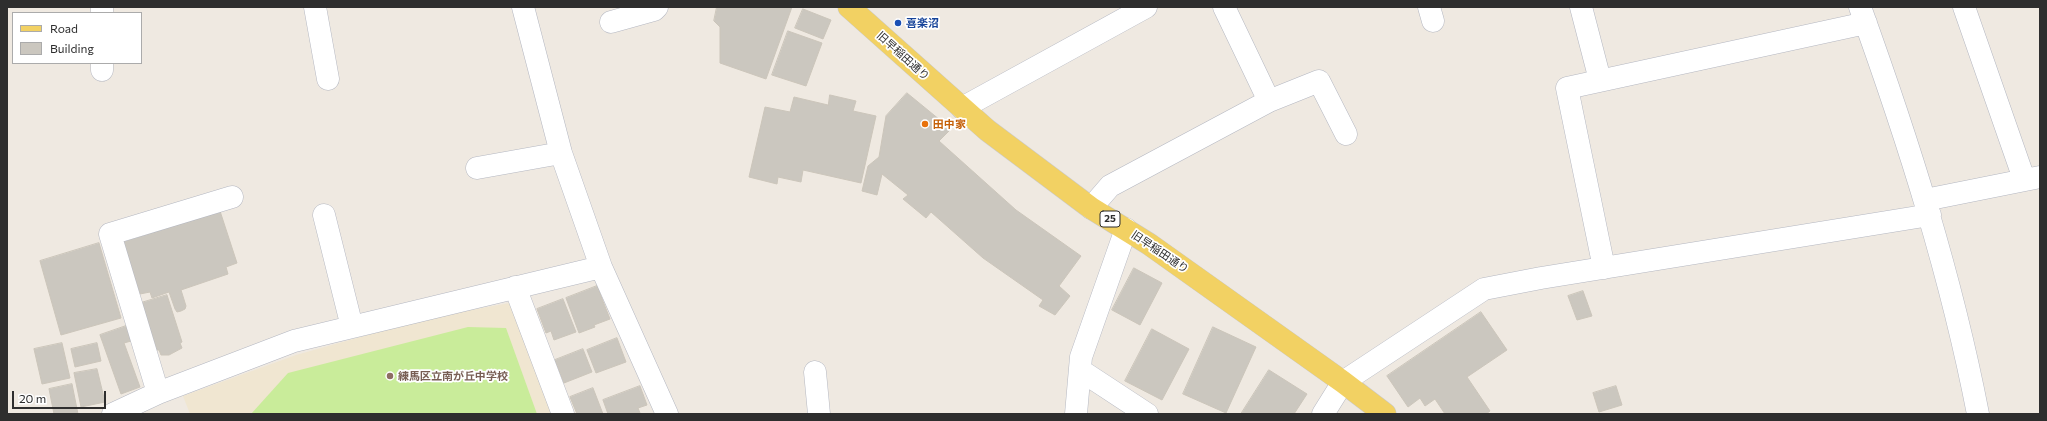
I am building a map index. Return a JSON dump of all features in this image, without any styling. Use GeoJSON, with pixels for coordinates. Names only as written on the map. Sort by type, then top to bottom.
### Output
{"type":"FeatureCollection","features":[{"type":"Feature","properties":{"kind":"main road","name":"旧早稲田通り"},"geometry":{"type":"LineString","coordinates":[[849,7],[987,130],[1091,208],[1150,244],[1343,382],[1385,414]]}},
{"type":"Feature","properties":{"kind":"street"},"geometry":{"type":"LineString","coordinates":[[315,7],[328,79]]}},
{"type":"Feature","properties":{"kind":"street"},"geometry":{"type":"LineString","coordinates":[[523,7],[561,153],[601,266],[667,414]]}},
{"type":"Feature","properties":{"kind":"street"},"geometry":{"type":"LineString","coordinates":[[611,22],[654,10],[657,7]]}},
{"type":"Feature","properties":{"kind":"street"},"geometry":{"type":"LineString","coordinates":[[962,108],[1146,7]]}},
{"type":"Feature","properties":{"kind":"street"},"geometry":{"type":"LineString","coordinates":[[1224,7],[1269,101]]}},
{"type":"Feature","properties":{"kind":"street"},"geometry":{"type":"LineString","coordinates":[[1580,7],[1600,80]]}},
{"type":"Feature","properties":{"kind":"street"},"geometry":{"type":"LineString","coordinates":[[1323,414],[1343,382],[1484,289],[1928,207],[2032,178],[1964,7]]}},
{"type":"Feature","properties":{"kind":"street"},"geometry":{"type":"LineString","coordinates":[[1604,268],[1567,88],[1863,15],[1928,207],[1966,348],[1978,414]]}},
{"type":"Feature","properties":{"kind":"street"},"geometry":{"type":"LineString","coordinates":[[1091,208],[1110,186],[1269,101],[1319,81],[1346,134]]}},
{"type":"Feature","properties":{"kind":"street"},"geometry":{"type":"LineString","coordinates":[[477,168],[561,153]]}},
{"type":"Feature","properties":{"kind":"street"},"geometry":{"type":"LineString","coordinates":[[158,393],[110,234],[232,197]]}},
{"type":"Feature","properties":{"kind":"street"},"geometry":{"type":"LineString","coordinates":[[324,216],[352,327]]}},
{"type":"Feature","properties":{"kind":"street"},"geometry":{"type":"LineString","coordinates":[[1076,414],[1081,357],[1126,229]]}},
{"type":"Feature","properties":{"kind":"street"},"geometry":{"type":"LineString","coordinates":[[112,414],[158,393],[294,341],[601,266]]}},
{"type":"Feature","properties":{"kind":"street"},"geometry":{"type":"LineString","coordinates":[[515,287],[563,414]]}},
{"type":"Feature","properties":{"kind":"street"},"geometry":{"type":"LineString","coordinates":[[1080,370],[1147,414]]}},
{"type":"Feature","properties":{"kind":"street"},"geometry":{"type":"LineString","coordinates":[[815,372],[819,414]]}},
{"type":"Feature","properties":{"kind":"shaded area","name":"練馬区立南が丘中学校"},"geometry":{"type":"Polygon","coordinates":[[[515,302],[554,414],[190,414],[183,396],[296,355],[432,317],[515,302]]]}},
{"type":"Feature","properties":{"kind":"green space","name":"練馬区立南が丘中学校"},"geometry":{"type":"Polygon","coordinates":[[[468,327],[506,328],[537,414],[251,414],[288,373],[468,327]]]}},
{"type":"Feature","properties":{"kind":"building"},"geometry":{"type":"Polygon","coordinates":[[[717,7],[792,7],[766,79],[720,63],[720,27],[714,21],[717,7]]]}},
{"type":"Feature","properties":{"kind":"building"},"geometry":{"type":"Polygon","coordinates":[[[803,9],[831,20],[823,39],[795,28],[803,9]]]}},
{"type":"Feature","properties":{"kind":"building"},"geometry":{"type":"Polygon","coordinates":[[[788,31],[822,43],[806,86],[772,75],[788,31]]]}},
{"type":"Feature","properties":{"kind":"building"},"geometry":{"type":"Polygon","coordinates":[[[907,93],[951,129],[939,141],[1016,210],[1081,256],[1059,286],[1070,296],[1055,315],[1039,306],[1043,300],[983,258],[931,212],[926,218],[903,199],[908,195],[882,174],[877,195],[862,191],[868,166],[879,157],[886,116],[907,93]]]}},
{"type":"Feature","properties":{"kind":"building"},"geometry":{"type":"Polygon","coordinates":[[[830,95],[856,101],[853,111],[876,116],[861,183],[803,170],[801,182],[778,177],[777,184],[749,177],[765,107],[790,112],[794,97],[828,105],[830,95]]]}},
{"type":"Feature","properties":{"kind":"building"},"geometry":{"type":"Polygon","coordinates":[[[220,211],[237,263],[226,267],[228,274],[181,290],[186,306],[185,309],[177,312],[169,292],[152,298],[150,292],[140,294],[123,242],[220,211]]]}},
{"type":"Feature","properties":{"kind":"building"},"geometry":{"type":"Polygon","coordinates":[[[99,243],[121,318],[61,335],[40,261],[99,243]]]}},
{"type":"Feature","properties":{"kind":"building"},"geometry":{"type":"Polygon","coordinates":[[[1134,268],[1162,283],[1140,325],[1112,310],[1134,268]]]}},
{"type":"Feature","properties":{"kind":"building"},"geometry":{"type":"Polygon","coordinates":[[[597,286],[610,319],[579,333],[566,298],[597,286]]]}},
{"type":"Feature","properties":{"kind":"building"},"geometry":{"type":"Polygon","coordinates":[[[1583,291],[1592,316],[1577,320],[1568,296],[1583,291]]]}},
{"type":"Feature","properties":{"kind":"building"},"geometry":{"type":"Polygon","coordinates":[[[167,295],[182,342],[180,343],[182,348],[169,355],[161,355],[159,350],[157,350],[141,303],[167,295]]]}},
{"type":"Feature","properties":{"kind":"building"},"geometry":{"type":"Polygon","coordinates":[[[563,299],[576,332],[554,340],[551,331],[546,333],[537,309],[563,299]]]}},
{"type":"Feature","properties":{"kind":"building"},"geometry":{"type":"Polygon","coordinates":[[[1481,312],[1507,350],[1467,377],[1490,411],[1486,414],[1445,414],[1435,399],[1425,406],[1420,398],[1408,407],[1387,376],[1481,312]]]}},
{"type":"Feature","properties":{"kind":"building"},"geometry":{"type":"Polygon","coordinates":[[[126,326],[131,341],[124,343],[140,387],[121,394],[100,335],[126,326]]]}},
{"type":"Feature","properties":{"kind":"building"},"geometry":{"type":"Polygon","coordinates":[[[1213,327],[1256,347],[1226,413],[1183,394],[1213,327]]]}},
{"type":"Feature","properties":{"kind":"building"},"geometry":{"type":"Polygon","coordinates":[[[1152,329],[1189,349],[1162,400],[1125,381],[1152,329]]]}},
{"type":"Feature","properties":{"kind":"building"},"geometry":{"type":"Polygon","coordinates":[[[617,338],[626,362],[596,373],[587,350],[617,338]]]}},
{"type":"Feature","properties":{"kind":"building"},"geometry":{"type":"Polygon","coordinates":[[[62,343],[70,378],[42,384],[34,349],[62,343]]]}},
{"type":"Feature","properties":{"kind":"building"},"geometry":{"type":"Polygon","coordinates":[[[97,343],[101,361],[75,367],[71,349],[97,343]]]}},
{"type":"Feature","properties":{"kind":"building"},"geometry":{"type":"Polygon","coordinates":[[[583,349],[592,372],[564,383],[555,360],[583,349]]]}},
{"type":"Feature","properties":{"kind":"building"},"geometry":{"type":"Polygon","coordinates":[[[97,369],[105,402],[81,407],[74,373],[97,369]]]}},
{"type":"Feature","properties":{"kind":"building"},"geometry":{"type":"Polygon","coordinates":[[[1269,370],[1307,394],[1294,414],[1241,414],[1269,370]]]}},
{"type":"Feature","properties":{"kind":"building"},"geometry":{"type":"Polygon","coordinates":[[[72,384],[78,414],[54,414],[49,389],[72,384]]]}},
{"type":"Feature","properties":{"kind":"building"},"geometry":{"type":"Polygon","coordinates":[[[640,386],[647,405],[638,408],[640,413],[608,414],[603,400],[640,386]]]}},
{"type":"Feature","properties":{"kind":"building"},"geometry":{"type":"Polygon","coordinates":[[[1616,386],[1622,405],[1599,412],[1593,393],[1616,386]]]}},
{"type":"Feature","properties":{"kind":"building"},"geometry":{"type":"Polygon","coordinates":[[[593,388],[603,414],[577,414],[570,397],[593,388]]]}},
{"type":"Feature","properties":{"kind":"place","name":"喜楽沼"},"geometry":{"type":"Point","coordinates":[898,23]}},
{"type":"Feature","properties":{"kind":"place","name":"田中家"},"geometry":{"type":"Point","coordinates":[925,124]}},
{"type":"Feature","properties":{"kind":"place","name":"練馬区立南が丘中学校"},"geometry":{"type":"Point","coordinates":[390,376]}}]}
